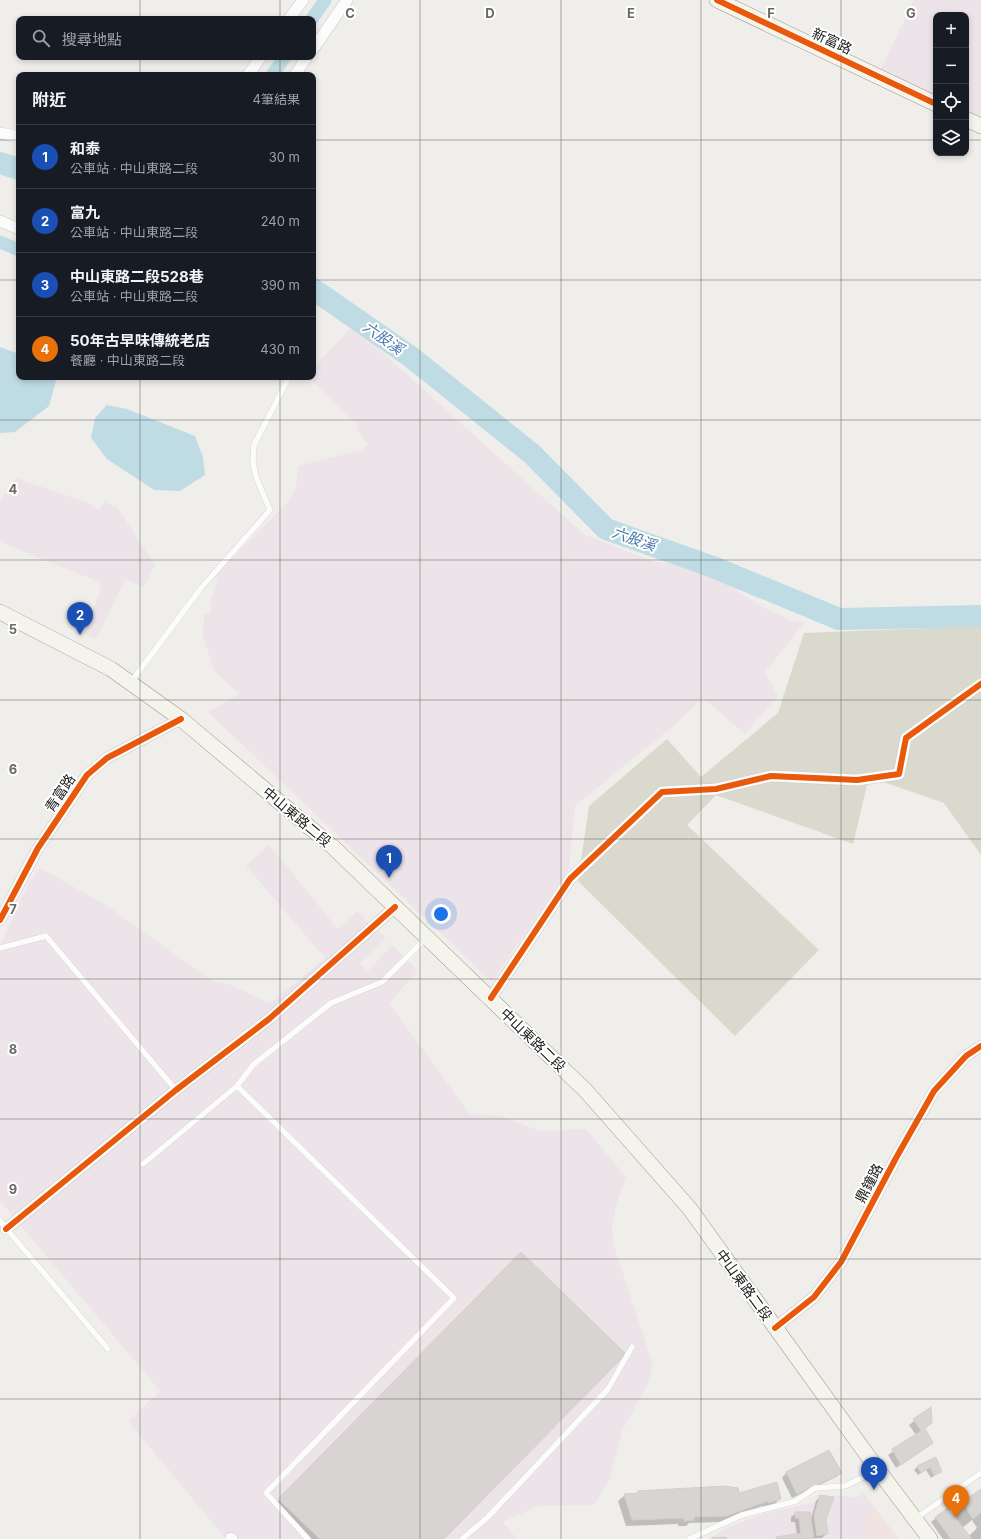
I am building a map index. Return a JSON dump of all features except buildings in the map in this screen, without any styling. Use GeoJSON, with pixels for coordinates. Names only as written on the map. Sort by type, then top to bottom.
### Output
{"type":"FeatureCollection","features":[{"type":"Feature","properties":{"kind":"main road","name":"新富路"},"geometry":{"type":"LineString","coordinates":[[717,0],[933,103]]}},
{"type":"Feature","properties":{"kind":"main road"},"geometry":{"type":"LineString","coordinates":[[968,120],[981,126]]}},
{"type":"Feature","properties":{"kind":"main road","name":"中山東路二段"},"geometry":{"type":"LineString","coordinates":[[0,612],[111,669],[181,719],[333,847],[586,1091],[690,1209],[878,1470],[930,1539]]}},
{"type":"Feature","properties":{"kind":"street"},"geometry":{"type":"LineString","coordinates":[[291,16],[303,0]]}},
{"type":"Feature","properties":{"kind":"street"},"geometry":{"type":"LineString","coordinates":[[316,45],[347,0]]}},
{"type":"Feature","properties":{"kind":"street"},"geometry":{"type":"LineString","coordinates":[[250,72],[259,60]]}},
{"type":"Feature","properties":{"kind":"street"},"geometry":{"type":"LineString","coordinates":[[297,72],[305,60]]}},
{"type":"Feature","properties":{"kind":"street"},"geometry":{"type":"LineString","coordinates":[[0,133],[16,136]]}},
{"type":"Feature","properties":{"kind":"street"},"geometry":{"type":"LineString","coordinates":[[0,221],[16,228]]}},
{"type":"Feature","properties":{"kind":"street"},"geometry":{"type":"LineString","coordinates":[[491,998],[570,879],[662,792],[716,789],[771,776],[857,780],[899,774],[906,738],[981,684]]}},
{"type":"Feature","properties":{"kind":"street","name":"青富路"},"geometry":{"type":"LineString","coordinates":[[0,920],[38,848],[88,775],[107,758],[181,719]]}},
{"type":"Feature","properties":{"kind":"street"},"geometry":{"type":"LineString","coordinates":[[3,1225],[176,1090],[270,1019],[394,907]]}},
{"type":"Feature","properties":{"kind":"street","name":"鼎鐘路"},"geometry":{"type":"LineString","coordinates":[[775,1328],[814,1297],[841,1262],[896,1158],[934,1091],[966,1056],[981,1046]]}},
{"type":"Feature","properties":{"kind":"lane"},"geometry":{"type":"LineString","coordinates":[[131,682],[201,588],[270,510],[256,477],[253,462],[254,445],[287,380]]}},
{"type":"Feature","properties":{"kind":"lane"},"geometry":{"type":"LineString","coordinates":[[0,948],[46,936],[176,1090]]}},
{"type":"Feature","properties":{"kind":"lane"},"geometry":{"type":"LineString","coordinates":[[143,1164],[237,1086],[254,1064],[331,1003],[382,982],[427,936]]}},
{"type":"Feature","properties":{"kind":"lane"},"geometry":{"type":"LineString","coordinates":[[237,1086],[454,1298],[266,1493],[308,1539]]}},
{"type":"Feature","properties":{"kind":"lane"},"geometry":{"type":"LineString","coordinates":[[3,1225],[108,1349]]}},
{"type":"Feature","properties":{"kind":"lane"},"geometry":{"type":"LineString","coordinates":[[462,1539],[488,1517],[608,1389],[632,1347]]}},
{"type":"Feature","properties":{"kind":"lane"},"geometry":{"type":"LineString","coordinates":[[689,1539],[742,1515],[796,1501],[815,1488],[844,1486],[878,1470]]}},
{"type":"Feature","properties":{"kind":"lane"},"geometry":{"type":"LineString","coordinates":[[915,1519],[981,1473]]}},
{"type":"Feature","properties":{"kind":"shaded area"},"geometry":{"type":"Polygon","coordinates":[[[914,0],[981,0],[981,121],[969,115],[969,12],[933,12],[933,98],[880,71],[914,0]]]}},
{"type":"Feature","properties":{"kind":"shaded area"},"geometry":{"type":"Polygon","coordinates":[[[353,326],[585,535],[655,562],[697,566],[763,607],[792,621],[805,622],[765,672],[778,696],[745,734],[703,698],[672,727],[575,806],[569,869],[492,982],[208,712],[239,694],[214,671],[203,635],[204,614],[211,613],[210,602],[218,580],[214,576],[286,504],[296,488],[298,466],[362,450],[368,444],[358,431],[356,423],[311,380],[316,380],[316,364],[353,326]]]}},
{"type":"Feature","properties":{"kind":"shaded area"},"geometry":{"type":"Polygon","coordinates":[[[16,478],[89,503],[99,511],[104,502],[117,507],[155,565],[144,587],[125,579],[96,639],[83,633],[101,590],[99,582],[0,542],[0,500],[16,478]]]}},
{"type":"Feature","properties":{"kind":"shaded area"},"geometry":{"type":"Polygon","coordinates":[[[981,626],[981,855],[944,803],[869,777],[853,844],[716,795],[687,825],[819,950],[735,1036],[578,881],[589,806],[667,739],[701,777],[778,713],[804,633],[981,626]]]}},
{"type":"Feature","properties":{"kind":"shaded area"},"geometry":{"type":"Polygon","coordinates":[[[269,845],[338,929],[357,911],[386,938],[360,963],[368,971],[392,945],[418,971],[389,1003],[470,1114],[500,1116],[541,1131],[586,1129],[626,1177],[616,1205],[612,1226],[614,1246],[653,1365],[648,1383],[622,1431],[609,1481],[594,1505],[538,1506],[503,1522],[517,1539],[226,1539],[128,1421],[160,1391],[0,1201],[0,946],[28,884],[40,868],[106,905],[212,981],[228,984],[270,1003],[325,958],[246,866],[269,845]]]}},
{"type":"Feature","properties":{"kind":"shaded area"},"geometry":{"type":"Polygon","coordinates":[[[864,1493],[875,1508],[865,1515],[868,1539],[708,1539],[728,1527],[760,1515],[815,1502],[817,1495],[859,1497],[864,1493]]]}},
{"type":"Feature","properties":{"kind":"shaded area"},"geometry":{"type":"Polygon","coordinates":[[[875,1508],[899,1539],[868,1539],[864,1515],[875,1508]]]}},
{"type":"Feature","properties":{"kind":"water"},"geometry":{"type":"Polygon","coordinates":[[[0,347],[16,353],[16,380],[56,380],[49,406],[15,432],[0,433],[0,347]]]}},
{"type":"Feature","properties":{"kind":"water"},"geometry":{"type":"Polygon","coordinates":[[[107,405],[127,409],[195,436],[203,457],[205,475],[180,491],[154,490],[107,459],[91,438],[95,418],[107,405]]]}},
{"type":"Feature","properties":{"kind":"waterway"},"geometry":{"type":"LineString","coordinates":[[314,16],[325,0]]}},
{"type":"Feature","properties":{"kind":"waterway"},"geometry":{"type":"LineString","coordinates":[[274,72],[283,60]]}},
{"type":"Feature","properties":{"kind":"waterway","name":"六股溪"},"geometry":{"type":"LineString","coordinates":[[0,163],[16,168]]}},
{"type":"Feature","properties":{"kind":"waterway"},"geometry":{"type":"LineString","coordinates":[[0,242],[16,249]]}},
{"type":"Feature","properties":{"kind":"waterway","name":"六股溪"},"geometry":{"type":"LineString","coordinates":[[316,291],[411,357],[532,454],[606,529],[713,567],[839,619],[981,616]]}},
{"type":"Feature","properties":{"kind":"cycle path"},"geometry":{"type":"LineString","coordinates":[[717,0],[933,103]]}},
{"type":"Feature","properties":{"kind":"cycle path"},"geometry":{"type":"LineString","coordinates":[[491,998],[570,879],[662,792],[716,789],[771,776],[857,780],[899,774],[906,738],[981,684]]}},
{"type":"Feature","properties":{"kind":"cycle path"},"geometry":{"type":"LineString","coordinates":[[0,920],[38,848],[87,775],[107,758],[181,719]]}},
{"type":"Feature","properties":{"kind":"cycle path"},"geometry":{"type":"LineString","coordinates":[[6,1229],[176,1090],[269,1019],[395,907]]}},
{"type":"Feature","properties":{"kind":"cycle path"},"geometry":{"type":"LineString","coordinates":[[775,1328],[814,1297],[841,1262],[896,1158],[934,1091],[966,1056],[981,1046]]}},
{"type":"Feature","properties":{"kind":"place","name":"富九"},"geometry":{"type":"Point","coordinates":[80,635]}},
{"type":"Feature","properties":{"kind":"place","name":"和泰"},"geometry":{"type":"Point","coordinates":[389,878]}},
{"type":"Feature","properties":{"kind":"place","name":"中山東路二段528巷"},"geometry":{"type":"Point","coordinates":[874,1490]}},
{"type":"Feature","properties":{"kind":"place","name":"50年古早味傳統老店"},"geometry":{"type":"Point","coordinates":[956,1518]}}]}
